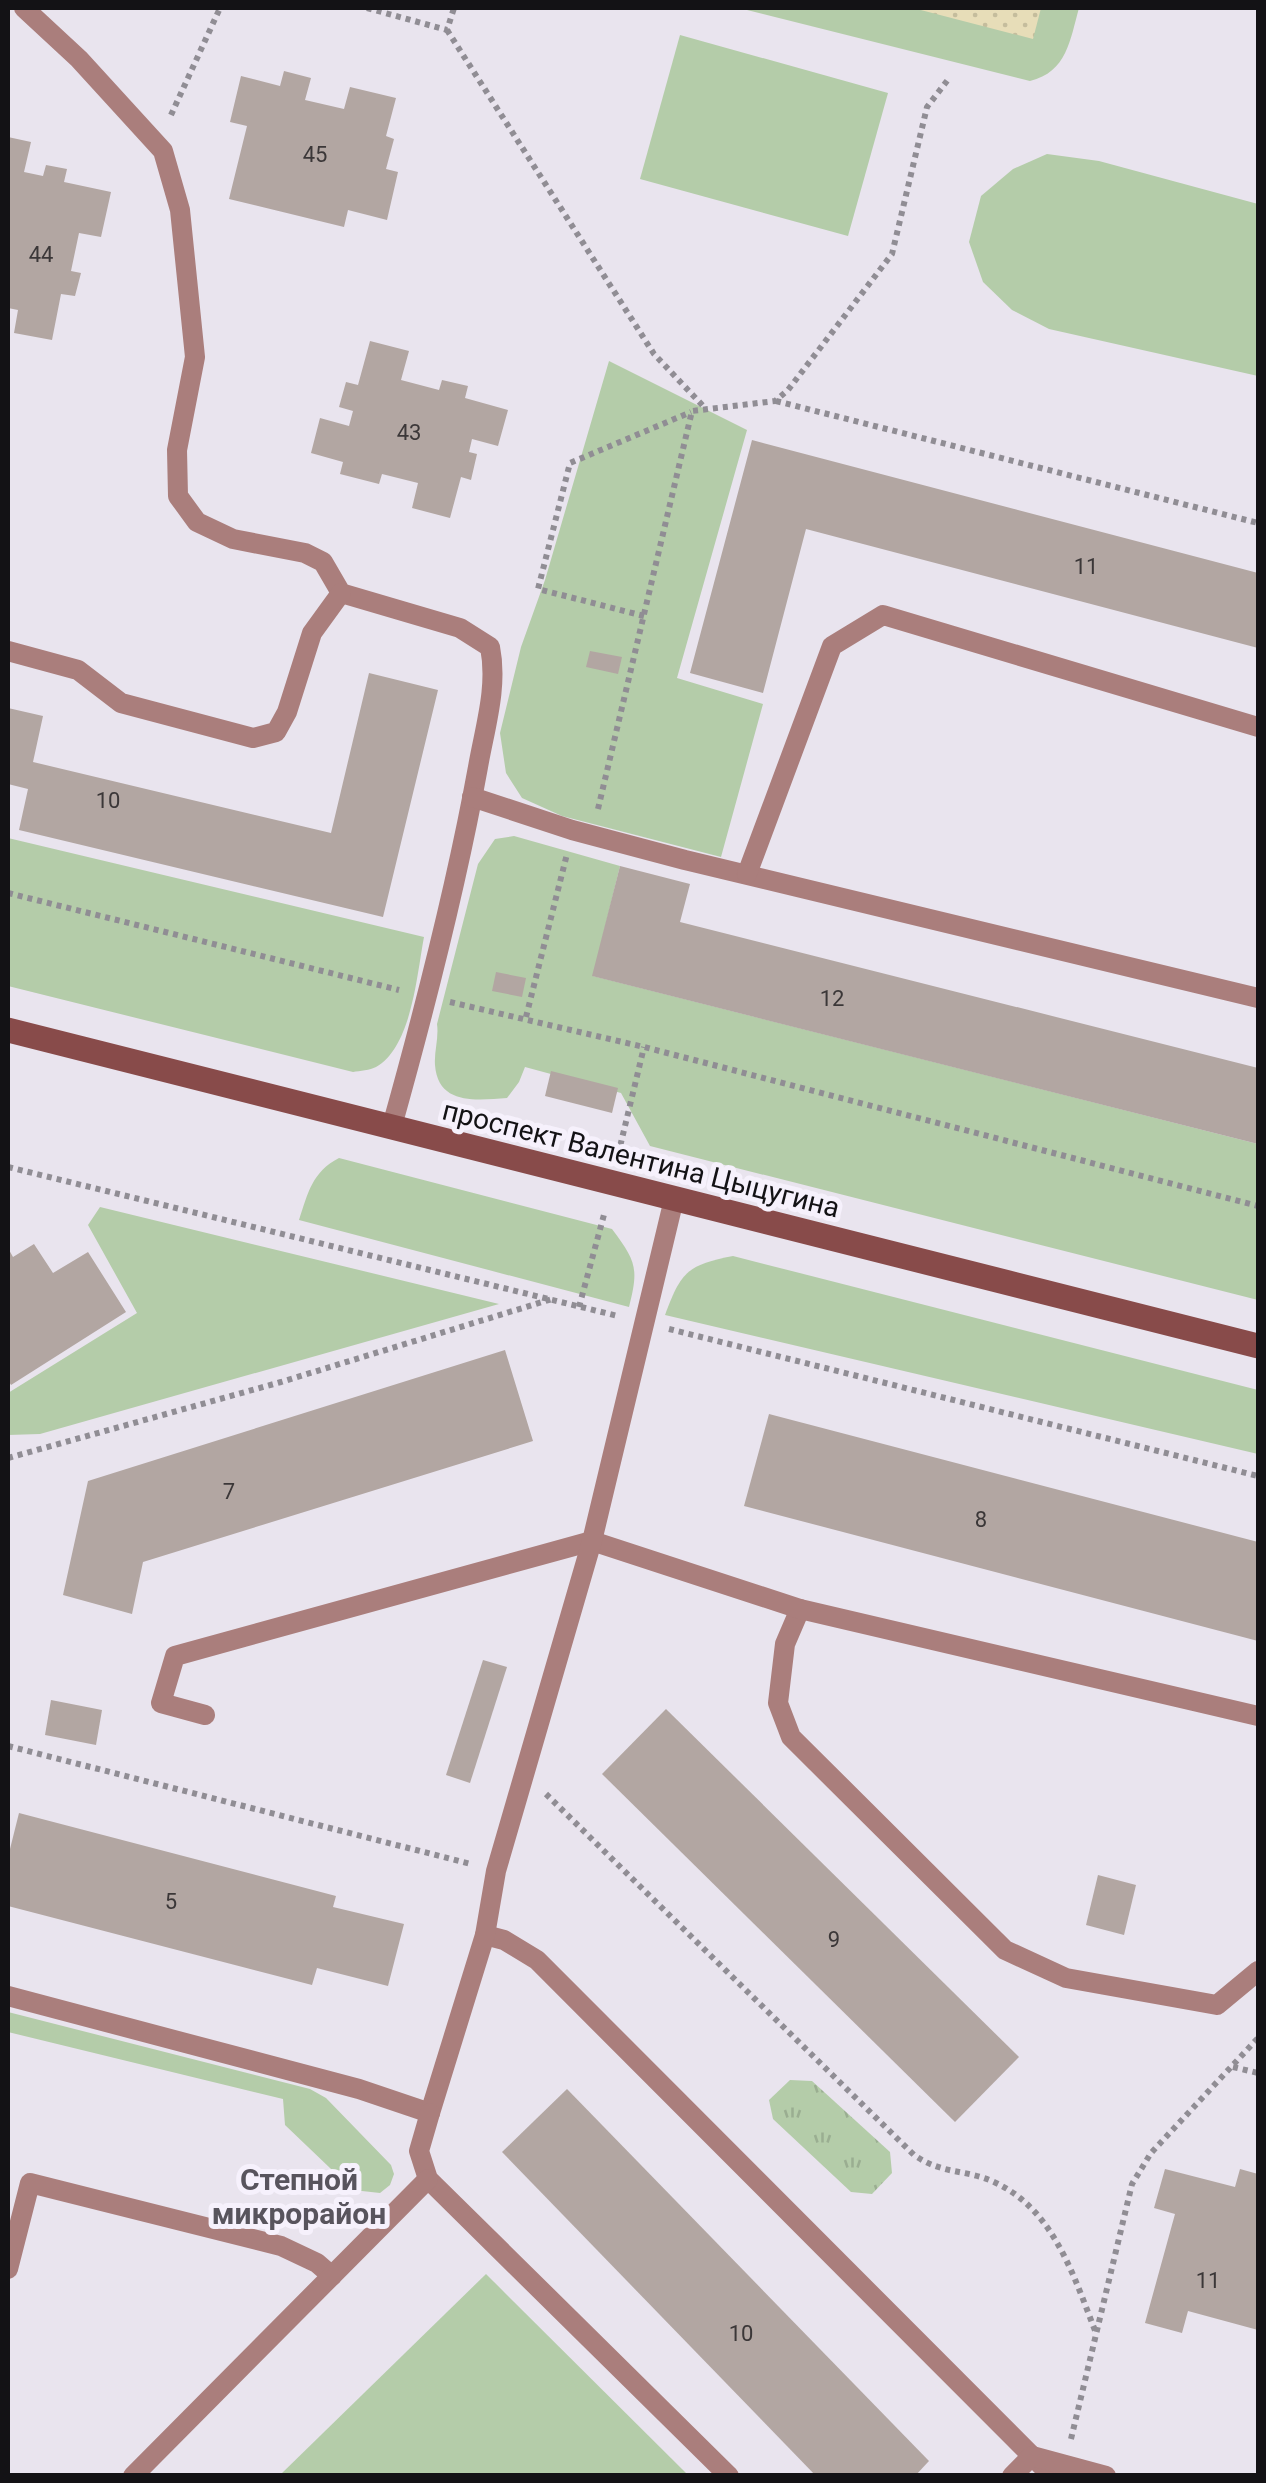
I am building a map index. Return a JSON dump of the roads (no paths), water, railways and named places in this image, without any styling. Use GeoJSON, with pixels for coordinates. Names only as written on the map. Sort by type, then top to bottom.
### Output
{"type":"FeatureCollection","features":[{"type":"Feature","properties":{"kind":"main road","name":"проспект Валентина Цыцугина"},"geometry":{"type":"LineString","coordinates":[[8,1030],[1258,1346]]}},
{"type":"Feature","properties":{"kind":"lane"},"geometry":{"type":"LineString","coordinates":[[24,8],[79,59],[162,151],[180,210],[195,357],[177,450],[178,496],[197,522],[232,539],[305,553],[322,562],[341,592],[460,628],[490,646],[495,674],[472,797],[428,996],[392,1126]]}},
{"type":"Feature","properties":{"kind":"lane"},"geometry":{"type":"LineString","coordinates":[[8,651],[78,670],[120,703],[253,738],[276,732],[312,633],[341,592]]}},
{"type":"Feature","properties":{"kind":"lane"},"geometry":{"type":"LineString","coordinates":[[747,874],[832,646],[883,615],[1258,727]]}},
{"type":"Feature","properties":{"kind":"lane"},"geometry":{"type":"LineString","coordinates":[[472,797],[572,830],[1258,998]]}},
{"type":"Feature","properties":{"kind":"lane"},"geometry":{"type":"LineString","coordinates":[[674,1199],[592,1541],[496,1871],[485,1935],[419,2151],[428,2179],[729,2476]]}},
{"type":"Feature","properties":{"kind":"lane"},"geometry":{"type":"LineString","coordinates":[[206,1716],[160,1703],[175,1656],[592,1541],[800,1609],[1258,1716]]}},
{"type":"Feature","properties":{"kind":"lane"},"geometry":{"type":"LineString","coordinates":[[800,1609],[786,1644],[778,1703],[791,1737],[1005,1950],[1066,1978],[1217,2005],[1258,1971]]}},
{"type":"Feature","properties":{"kind":"lane"},"geometry":{"type":"LineString","coordinates":[[485,1935],[504,1940],[538,1960],[1032,2456],[1059,2470],[1106,2476]]}},
{"type":"Feature","properties":{"kind":"lane"},"geometry":{"type":"LineString","coordinates":[[8,1996],[359,2089],[430,2114]]}},
{"type":"Feature","properties":{"kind":"lane"},"geometry":{"type":"LineString","coordinates":[[132,2476],[428,2179]]}},
{"type":"Feature","properties":{"kind":"lane"},"geometry":{"type":"LineString","coordinates":[[8,2269],[30,2182],[281,2246],[317,2263],[332,2276]]}},
{"type":"Feature","properties":{"kind":"lane"},"geometry":{"type":"LineString","coordinates":[[1012,2476],[1032,2456]]}},
{"type":"Feature","properties":{"kind":"district","name":"Степной микрорайон"},"geometry":{"type":"Point","coordinates":[299,2196]}}]}
